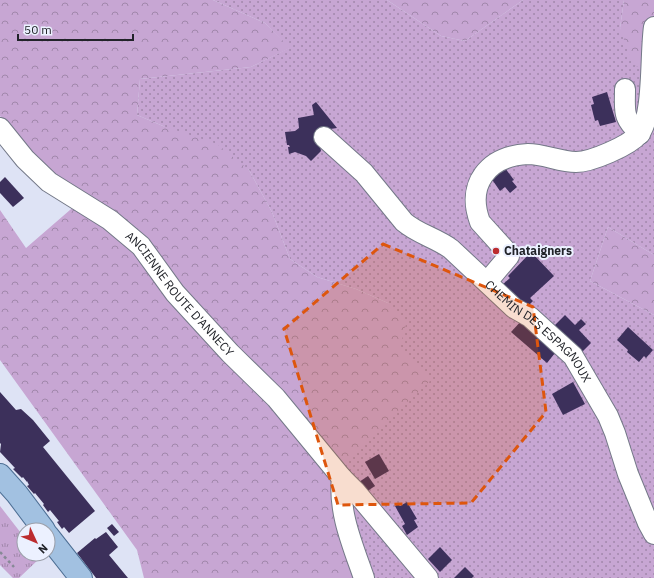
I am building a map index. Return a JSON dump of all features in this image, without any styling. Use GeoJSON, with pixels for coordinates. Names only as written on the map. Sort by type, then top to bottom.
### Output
{"type":"FeatureCollection","features":[{"type":"Feature","properties":{"kind":"main road"},"geometry":{"type":"LineString","coordinates":[[0,475],[17,494],[38,522]]}},
{"type":"Feature","properties":{"kind":"main road"},"geometry":{"type":"LineString","coordinates":[[56,546],[81,578]]}},
{"type":"Feature","properties":{"kind":"street"},"geometry":{"type":"LineString","coordinates":[[625,89],[626,113],[629,124],[640,134],[649,109],[654,27]]}},
{"type":"Feature","properties":{"kind":"street","name":"ANCIENNE ROUTE D'ANNECY"},"geometry":{"type":"LineString","coordinates":[[0,128],[25,159],[49,182],[110,220],[141,246],[175,293],[224,347],[276,398],[428,578]]}},
{"type":"Feature","properties":{"kind":"street","name":"CHEMIN DES ESPAGNOUX"},"geometry":{"type":"LineString","coordinates":[[640,134],[633,140],[600,156],[576,162],[562,161],[529,154],[502,159],[493,164],[484,175],[477,188],[476,207],[480,222],[509,256],[487,282],[514,308],[530,317],[573,356],[608,416],[628,474],[654,534]]}},
{"type":"Feature","properties":{"kind":"street"},"geometry":{"type":"LineString","coordinates":[[324,137],[364,173],[404,222],[411,228],[445,244],[487,282]]}},
{"type":"Feature","properties":{"kind":"street"},"geometry":{"type":"LineString","coordinates":[[342,478],[340,492],[346,526],[364,578]]}},
{"type":"Feature","properties":{"kind":"path"},"geometry":{"type":"LineString","coordinates":[[0,552],[14,567]]}},
{"type":"Feature","properties":{"kind":"highlighted area"},"geometry":{"type":"Polygon","coordinates":[[[383,244],[533,307],[546,412],[471,503],[338,505],[284,329],[383,244]]]}},
{"type":"Feature","properties":{"kind":"green space"},"geometry":{"type":"Polygon","coordinates":[[[0,0],[213,0],[265,23],[290,48],[251,67],[140,79],[137,115],[163,126],[217,144],[249,170],[272,212],[290,259],[317,277],[356,289],[388,303],[406,324],[400,347],[431,380],[334,471],[360,578],[144,578],[137,550],[0,360],[0,210],[26,248],[85,197],[32,157],[0,116],[0,0]]]}},
{"type":"Feature","properties":{"kind":"green space"},"geometry":{"type":"Polygon","coordinates":[[[213,0],[387,0],[441,36],[465,41],[523,0],[624,0],[620,28],[654,78],[654,255],[608,227],[590,281],[654,315],[654,578],[360,578],[334,470],[400,346],[388,303],[356,289],[317,277],[290,259],[272,212],[249,170],[163,126],[137,115],[140,79],[251,67],[289,48],[265,23],[213,0]]]}},
{"type":"Feature","properties":{"kind":"green space"},"geometry":{"type":"Polygon","coordinates":[[[387,0],[523,0],[465,41],[441,36],[387,0]]]}},
{"type":"Feature","properties":{"kind":"green space"},"geometry":{"type":"Polygon","coordinates":[[[624,0],[654,0],[654,78],[632,63],[620,28],[624,0]]]}},
{"type":"Feature","properties":{"kind":"green space"},"geometry":{"type":"Polygon","coordinates":[[[608,227],[654,255],[654,315],[590,281],[608,227]]]}},
{"type":"Feature","properties":{"kind":"green space"},"geometry":{"type":"Polygon","coordinates":[[[0,506],[16,527],[16,562],[36,562],[19,578],[13,578],[0,565],[0,506]]]}},
{"type":"Feature","properties":{"kind":"building"},"geometry":{"type":"Polygon","coordinates":[[[607,92],[616,122],[600,126],[598,120],[595,121],[591,105],[594,104],[592,97],[607,92]]]}},
{"type":"Feature","properties":{"kind":"building"},"geometry":{"type":"Polygon","coordinates":[[[316,102],[337,128],[317,131],[321,151],[311,161],[306,156],[295,152],[289,154],[288,147],[290,147],[287,145],[285,132],[295,131],[299,128],[298,118],[314,115],[312,105],[316,102]]]}},
{"type":"Feature","properties":{"kind":"building"},"geometry":{"type":"Polygon","coordinates":[[[505,168],[514,180],[512,181],[517,187],[510,193],[505,187],[500,191],[491,178],[505,168]]]}},
{"type":"Feature","properties":{"kind":"building"},"geometry":{"type":"Polygon","coordinates":[[[5,177],[24,198],[13,207],[0,193],[0,182],[5,177]]]}},
{"type":"Feature","properties":{"kind":"building"},"geometry":{"type":"Polygon","coordinates":[[[530,253],[534,255],[554,276],[530,298],[533,301],[525,309],[502,285],[510,278],[508,276],[530,253]]]}},
{"type":"Feature","properties":{"kind":"building"},"geometry":{"type":"Polygon","coordinates":[[[565,315],[575,325],[581,319],[586,324],[579,330],[591,343],[581,353],[554,326],[565,315]]]}},
{"type":"Feature","properties":{"kind":"building"},"geometry":{"type":"Polygon","coordinates":[[[523,319],[559,348],[547,363],[511,332],[523,319]]]}},
{"type":"Feature","properties":{"kind":"building"},"geometry":{"type":"Polygon","coordinates":[[[628,327],[653,350],[646,358],[644,356],[639,362],[627,352],[628,350],[617,340],[628,327]]]}},
{"type":"Feature","properties":{"kind":"building"},"geometry":{"type":"Polygon","coordinates":[[[573,382],[585,404],[563,415],[552,394],[573,382]]]}},
{"type":"Feature","properties":{"kind":"building"},"geometry":{"type":"Polygon","coordinates":[[[0,392],[16,410],[21,409],[33,420],[50,441],[43,447],[95,511],[69,533],[64,527],[62,529],[57,522],[59,521],[50,510],[48,512],[43,505],[44,504],[27,486],[29,485],[27,481],[13,469],[15,468],[0,452],[0,392]]]}},
{"type":"Feature","properties":{"kind":"building"},"geometry":{"type":"Polygon","coordinates":[[[379,454],[389,471],[375,479],[365,462],[379,454]]]}},
{"type":"Feature","properties":{"kind":"building"},"geometry":{"type":"Polygon","coordinates":[[[368,476],[375,486],[366,492],[359,482],[368,476]]]}},
{"type":"Feature","properties":{"kind":"building"},"geometry":{"type":"Polygon","coordinates":[[[407,502],[417,519],[414,520],[418,527],[407,535],[402,526],[405,524],[395,506],[398,504],[400,506],[407,502]]]}},
{"type":"Feature","properties":{"kind":"building"},"geometry":{"type":"Polygon","coordinates":[[[112,524],[119,532],[114,536],[107,528],[112,524]]]}},
{"type":"Feature","properties":{"kind":"building"},"geometry":{"type":"Polygon","coordinates":[[[106,532],[118,547],[109,555],[128,578],[96,578],[77,553],[95,538],[96,539],[106,532]]]}},
{"type":"Feature","properties":{"kind":"building"},"geometry":{"type":"Polygon","coordinates":[[[440,547],[452,560],[440,572],[428,559],[440,547]]]}},
{"type":"Feature","properties":{"kind":"building"},"geometry":{"type":"Polygon","coordinates":[[[465,567],[474,576],[472,578],[454,578],[465,567]]]}},
{"type":"Feature","properties":{"kind":"place","name":"Chataigners"},"geometry":{"type":"Point","coordinates":[496,251]}}]}
